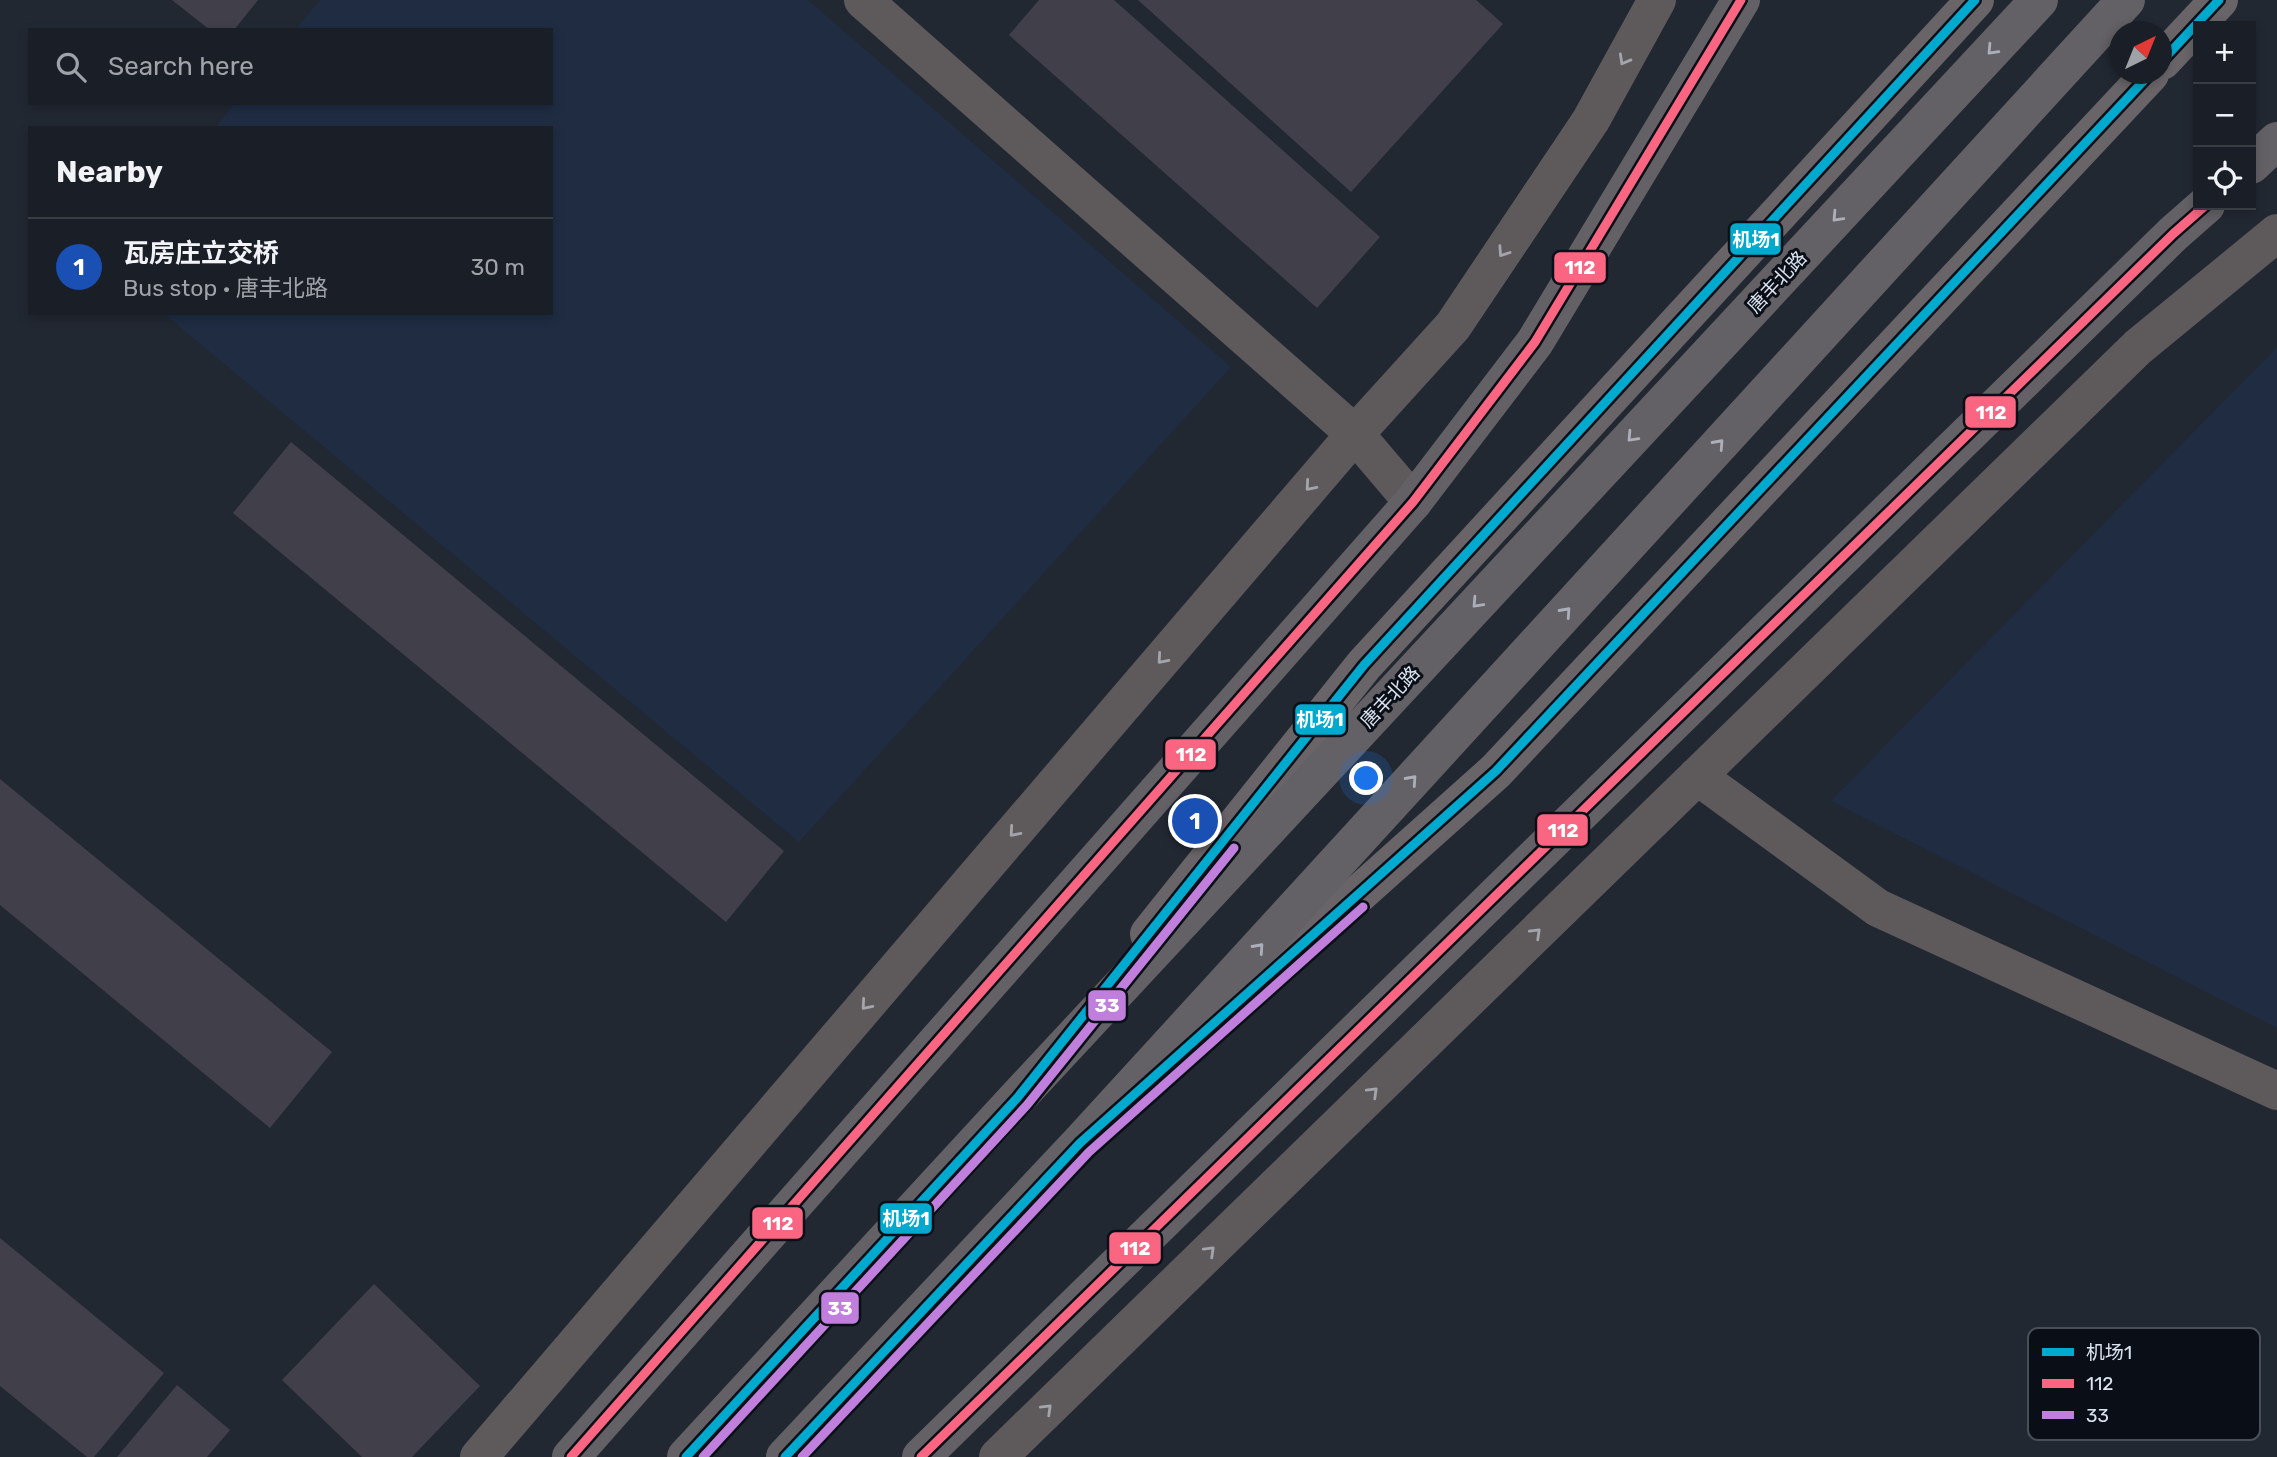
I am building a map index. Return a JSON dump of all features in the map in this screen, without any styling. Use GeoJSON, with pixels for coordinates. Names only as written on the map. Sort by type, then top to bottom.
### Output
{"type":"FeatureCollection","features":[{"type":"Feature","properties":{"kind":"highway"},"geometry":{"type":"LineString","coordinates":[[571,1457],[1413,502],[1535,342],[1741,0]]}},
{"type":"Feature","properties":{"kind":"highway","name":"唐丰北路"},"geometry":{"type":"LineString","coordinates":[[686,1457],[2039,0]]}},
{"type":"Feature","properties":{"kind":"highway"},"geometry":{"type":"LineString","coordinates":[[785,1457],[1080,1143],[2126,0]]}},
{"type":"Feature","properties":{"kind":"highway"},"geometry":{"type":"LineString","coordinates":[[2256,160],[2277,141]]}},
{"type":"Feature","properties":{"kind":"highway"},"geometry":{"type":"LineString","coordinates":[[922,1457],[2200,210]]}},
{"type":"Feature","properties":{"kind":"main road"},"geometry":{"type":"LineString","coordinates":[[1018,1097],[1364,665],[1975,0]]}},
{"type":"Feature","properties":{"kind":"main road"},"geometry":{"type":"LineString","coordinates":[[2172,49],[2219,0]]}},
{"type":"Feature","properties":{"kind":"main road"},"geometry":{"type":"LineString","coordinates":[[1080,1143],[1496,771],[2141,84]]}},
{"type":"Feature","properties":{"kind":"street"},"geometry":{"type":"LineString","coordinates":[[863,0],[1354,434],[1413,502]]}},
{"type":"Feature","properties":{"kind":"street"},"geometry":{"type":"LineString","coordinates":[[479,1457],[1354,434],[1453,326],[1591,120],[1657,0]]}},
{"type":"Feature","properties":{"kind":"street"},"geometry":{"type":"LineString","coordinates":[[998,1457],[2138,347],[2277,233]]}},
{"type":"Feature","properties":{"kind":"street"},"geometry":{"type":"LineString","coordinates":[[1697,776],[1878,908],[2277,1091]]}},
{"type":"Feature","properties":{"kind":"shaded area"},"geometry":{"type":"Polygon","coordinates":[[[320,0],[808,0],[1231,367],[799,842],[165,315],[553,315],[553,126],[217,126],[233,105],[553,105],[553,28],[297,28],[320,0]]]}},
{"type":"Feature","properties":{"kind":"shaded area"},"geometry":{"type":"Polygon","coordinates":[[[2277,347],[2277,1028],[1831,801],[2277,347]]]}},
{"type":"Feature","properties":{"kind":"building"},"geometry":{"type":"Polygon","coordinates":[[[172,0],[258,0],[236,28],[207,28],[172,0]]]}},
{"type":"Feature","properties":{"kind":"building"},"geometry":{"type":"Polygon","coordinates":[[[1039,0],[1114,0],[1380,237],[1317,308],[1009,35],[1039,0]]]}},
{"type":"Feature","properties":{"kind":"building"},"geometry":{"type":"Polygon","coordinates":[[[1138,0],[1476,0],[1503,24],[1351,192],[1138,0]]]}},
{"type":"Feature","properties":{"kind":"building"},"geometry":{"type":"Polygon","coordinates":[[[291,442],[784,851],[726,922],[233,513],[291,442]]]}},
{"type":"Feature","properties":{"kind":"building"},"geometry":{"type":"Polygon","coordinates":[[[0,779],[332,1052],[270,1128],[0,905],[0,779]]]}},
{"type":"Feature","properties":{"kind":"building"},"geometry":{"type":"Polygon","coordinates":[[[0,1238],[164,1373],[94,1457],[87,1457],[0,1386],[0,1238]]]}},
{"type":"Feature","properties":{"kind":"building"},"geometry":{"type":"Polygon","coordinates":[[[374,1284],[480,1386],[412,1457],[362,1457],[282,1380],[374,1284]]]}},
{"type":"Feature","properties":{"kind":"building"},"geometry":{"type":"Polygon","coordinates":[[[177,1385],[230,1430],[207,1457],[117,1457],[177,1385]]]}},
{"type":"Feature","properties":{"kind":"transit line","name":"112"},"geometry":{"type":"LineString","coordinates":[[571,1457],[1413,502],[1535,342],[1741,0]]}},
{"type":"Feature","properties":{"kind":"transit line","name":"机场1"},"geometry":{"type":"LineString","coordinates":[[686,1457],[1018,1097],[1364,665],[1975,0]]}},
{"type":"Feature","properties":{"kind":"transit line","name":"机场1"},"geometry":{"type":"LineString","coordinates":[[2172,50],[2219,0]]}},
{"type":"Feature","properties":{"kind":"transit line","name":"机场1"},"geometry":{"type":"LineString","coordinates":[[785,1457],[1080,1143],[1496,771],[2141,84]]}},
{"type":"Feature","properties":{"kind":"transit line","name":"112"},"geometry":{"type":"LineString","coordinates":[[921,1457],[2200,210]]}},
{"type":"Feature","properties":{"kind":"transit line","name":"33"},"geometry":{"type":"LineString","coordinates":[[703,1457],[1027,1105],[1234,848]]}},
{"type":"Feature","properties":{"kind":"transit line","name":"33"},"geometry":{"type":"LineString","coordinates":[[802,1457],[1089,1152],[1363,907]]}},
{"type":"Feature","properties":{"kind":"place","name":"瓦房庄立交桥"},"geometry":{"type":"Point","coordinates":[1195,821]}}]}
